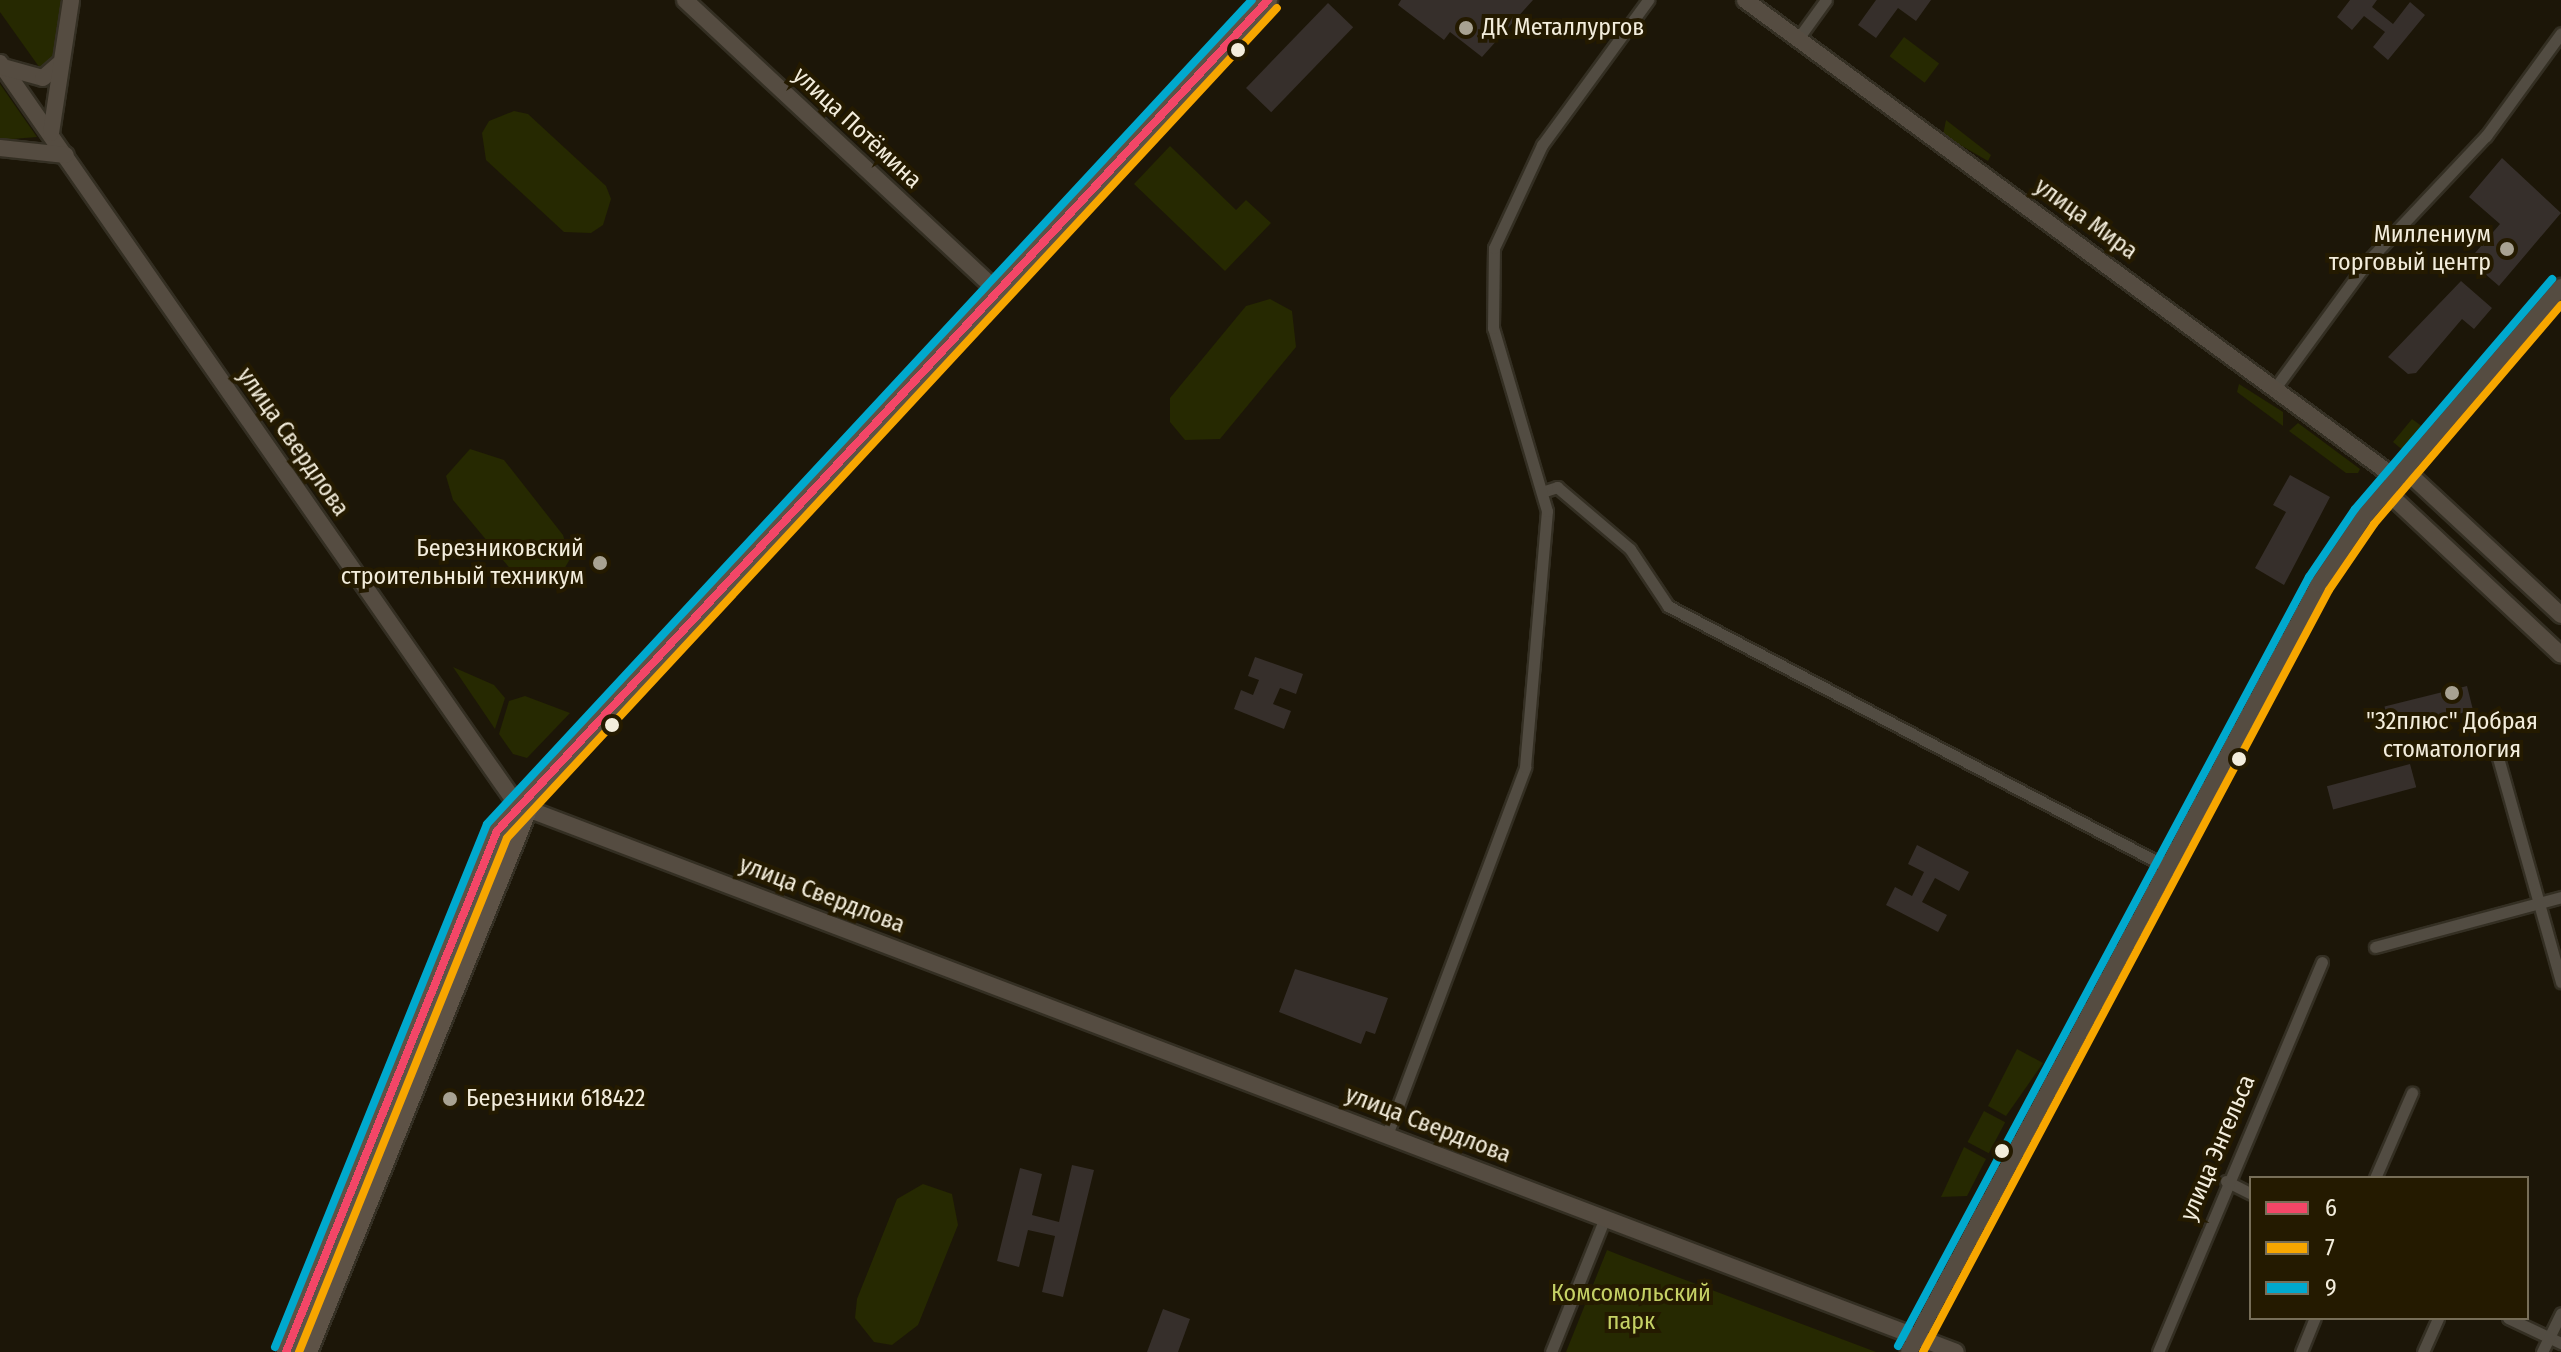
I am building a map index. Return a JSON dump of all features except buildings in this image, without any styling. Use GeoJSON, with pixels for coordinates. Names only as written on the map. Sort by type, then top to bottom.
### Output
{"type":"FeatureCollection","features":[{"type":"Feature","properties":{"kind":"main road"},"geometry":{"type":"LineString","coordinates":[[51,133],[71,0]]}},
{"type":"Feature","properties":{"kind":"main road","name":"улица Потёмина"},"geometry":{"type":"LineString","coordinates":[[685,0],[997,291]]}},
{"type":"Feature","properties":{"kind":"main road"},"geometry":{"type":"LineString","coordinates":[[286,1352],[480,864],[544,775],[1268,0]]}},
{"type":"Feature","properties":{"kind":"main road","name":"улица Мира"},"geometry":{"type":"LineString","coordinates":[[1745,0],[2275,388],[2561,615]]}},
{"type":"Feature","properties":{"kind":"main road"},"geometry":{"type":"LineString","coordinates":[[1,64],[43,78],[62,56]]}},
{"type":"Feature","properties":{"kind":"main road","name":"улица Свердлова"},"geometry":{"type":"LineString","coordinates":[[1,64],[522,807],[1605,1218],[1913,1344],[1956,1352]]}},
{"type":"Feature","properties":{"kind":"main road"},"geometry":{"type":"LineString","coordinates":[[0,148],[66,155]]}},
{"type":"Feature","properties":{"kind":"main road"},"geometry":{"type":"LineString","coordinates":[[1913,1344],[2319,584],[2396,481],[2561,287]]}},
{"type":"Feature","properties":{"kind":"main road","name":"улица Мира"},"geometry":{"type":"LineString","coordinates":[[2396,481],[2561,655]]}},
{"type":"Feature","properties":{"kind":"main road"},"geometry":{"type":"LineString","coordinates":[[308,1352],[522,807]]}},
{"type":"Feature","properties":{"kind":"street"},"geometry":{"type":"LineString","coordinates":[[1387,1135],[1525,767],[1545,491],[1493,328],[1494,248],[1535,157],[1648,0]]}},
{"type":"Feature","properties":{"kind":"street"},"geometry":{"type":"LineString","coordinates":[[1797,40],[1826,0]]}},
{"type":"Feature","properties":{"kind":"street"},"geometry":{"type":"LineString","coordinates":[[2275,388],[2368,261],[2486,136],[2561,33]]}},
{"type":"Feature","properties":{"kind":"street"},"geometry":{"type":"LineString","coordinates":[[1545,491],[1557,487],[1630,549],[1668,606],[2167,867]]}},
{"type":"Feature","properties":{"kind":"street"},"geometry":{"type":"LineString","coordinates":[[2497,754],[2561,982]]}},
{"type":"Feature","properties":{"kind":"street"},"geometry":{"type":"LineString","coordinates":[[2375,947],[2561,897]]}},
{"type":"Feature","properties":{"kind":"street","name":"улица Энгельса"},"geometry":{"type":"LineString","coordinates":[[2158,1352],[2226,1181],[2322,962]]}},
{"type":"Feature","properties":{"kind":"street"},"geometry":{"type":"LineString","coordinates":[[2376,1176],[2412,1093]]}},
{"type":"Feature","properties":{"kind":"street"},"geometry":{"type":"LineString","coordinates":[[2226,1181],[2249,1193]]}},
{"type":"Feature","properties":{"kind":"street"},"geometry":{"type":"LineString","coordinates":[[1551,1352],[1605,1218]]}},
{"type":"Feature","properties":{"kind":"street"},"geometry":{"type":"LineString","coordinates":[[2542,1352],[2561,1313]]}},
{"type":"Feature","properties":{"kind":"street"},"geometry":{"type":"LineString","coordinates":[[2301,1352],[2314,1320]]}},
{"type":"Feature","properties":{"kind":"street"},"geometry":{"type":"LineString","coordinates":[[2423,1352],[2437,1320]]}},
{"type":"Feature","properties":{"kind":"street"},"geometry":{"type":"LineString","coordinates":[[2512,1320],[2561,1343]]}},
{"type":"Feature","properties":{"kind":"green space"},"geometry":{"type":"Polygon","coordinates":[[[0,0],[64,0],[52,66],[42,71],[0,12],[0,0]]]}},
{"type":"Feature","properties":{"kind":"green space"},"geometry":{"type":"Polygon","coordinates":[[[1904,37],[1939,63],[1925,83],[1890,56],[1904,37]]]}},
{"type":"Feature","properties":{"kind":"green space"},"geometry":{"type":"Polygon","coordinates":[[[0,84],[37,137],[0,140],[0,84]]]}},
{"type":"Feature","properties":{"kind":"green space"},"geometry":{"type":"Polygon","coordinates":[[[514,111],[528,114],[606,186],[611,199],[603,225],[591,233],[564,232],[486,160],[482,133],[489,121],[514,111]]]}},
{"type":"Feature","properties":{"kind":"green space"},"geometry":{"type":"Polygon","coordinates":[[[1946,120],[1991,155],[1988,161],[1943,135],[1946,120]]]}},
{"type":"Feature","properties":{"kind":"green space"},"geometry":{"type":"Polygon","coordinates":[[[1170,146],[1236,210],[1246,200],[1271,223],[1225,271],[1134,184],[1170,146]]]}},
{"type":"Feature","properties":{"kind":"green space"},"geometry":{"type":"Polygon","coordinates":[[[1270,299],[1292,311],[1296,347],[1220,439],[1185,440],[1170,422],[1170,398],[1246,306],[1270,299]]]}},
{"type":"Feature","properties":{"kind":"green space"},"geometry":{"type":"Polygon","coordinates":[[[2491,349],[2405,452],[2393,442],[2412,419],[2423,427],[2491,349]]]}},
{"type":"Feature","properties":{"kind":"green space"},"geometry":{"type":"Polygon","coordinates":[[[2239,384],[2283,412],[2283,426],[2237,392],[2239,384]]]}},
{"type":"Feature","properties":{"kind":"green space"},"geometry":{"type":"Polygon","coordinates":[[[2298,423],[2360,469],[2358,473],[2346,473],[2289,431],[2298,423]]]}},
{"type":"Feature","properties":{"kind":"green space"},"geometry":{"type":"Polygon","coordinates":[[[470,449],[504,460],[563,535],[570,559],[557,581],[522,583],[453,500],[446,476],[470,449]]]}},
{"type":"Feature","properties":{"kind":"green space"},"geometry":{"type":"Polygon","coordinates":[[[453,667],[494,685],[505,698],[495,729],[453,667]]]}},
{"type":"Feature","properties":{"kind":"green space"},"geometry":{"type":"Polygon","coordinates":[[[525,696],[570,713],[527,758],[513,754],[499,734],[509,701],[525,696]]]}},
{"type":"Feature","properties":{"kind":"green space"},"geometry":{"type":"Polygon","coordinates":[[[2017,1049],[2043,1063],[2006,1116],[1988,1106],[2017,1049]]]}},
{"type":"Feature","properties":{"kind":"green space"},"geometry":{"type":"Polygon","coordinates":[[[1984,1111],[2005,1122],[1989,1153],[1968,1142],[1984,1111]]]}},
{"type":"Feature","properties":{"kind":"green space"},"geometry":{"type":"Polygon","coordinates":[[[1964,1147],[1986,1159],[1967,1196],[1941,1197],[1964,1147]]]}},
{"type":"Feature","properties":{"kind":"green space"},"geometry":{"type":"Polygon","coordinates":[[[923,1184],[952,1194],[958,1225],[918,1325],[892,1345],[874,1342],[855,1318],[857,1299],[897,1199],[923,1184]]]}},
{"type":"Feature","properties":{"kind":"green space","name":"Комсомольский парк"},"geometry":{"type":"Polygon","coordinates":[[[1607,1250],[1622,1256],[1876,1352],[1566,1352],[1607,1250]]]}},
{"type":"Feature","properties":{"kind":"transit line","name":"9"},"geometry":{"type":"LineString","coordinates":[[275,1347],[487,824],[1252,0]]}},
{"type":"Feature","properties":{"kind":"transit line","name":"6"},"geometry":{"type":"LineString","coordinates":[[286,1352],[497,831],[1268,0]]}},
{"type":"Feature","properties":{"kind":"transit line","name":"7"},"geometry":{"type":"LineString","coordinates":[[299,1352],[507,838],[1277,8]]}},
{"type":"Feature","properties":{"kind":"transit line","name":"9"},"geometry":{"type":"LineString","coordinates":[[1898,1346],[2309,577],[2355,509],[2552,279]]}},
{"type":"Feature","properties":{"kind":"transit line","name":"7"},"geometry":{"type":"LineString","coordinates":[[1923,1352],[2329,590],[2374,524],[2561,305]]}},
{"type":"Feature","properties":{"kind":"place","name":"ДК Металлургов"},"geometry":{"type":"Point","coordinates":[1466,28]}},
{"type":"Feature","properties":{"kind":"place","name":"Миллениум торговый центр"},"geometry":{"type":"Point","coordinates":[2507,249]}},
{"type":"Feature","properties":{"kind":"place","name":"Березниковский строительный техникум"},"geometry":{"type":"Point","coordinates":[600,563]}},
{"type":"Feature","properties":{"kind":"place","name":"\"32плюс\" Добрая стоматология"},"geometry":{"type":"Point","coordinates":[2452,693]}},
{"type":"Feature","properties":{"kind":"place","name":"Березники 618422"},"geometry":{"type":"Point","coordinates":[450,1099]}}]}
